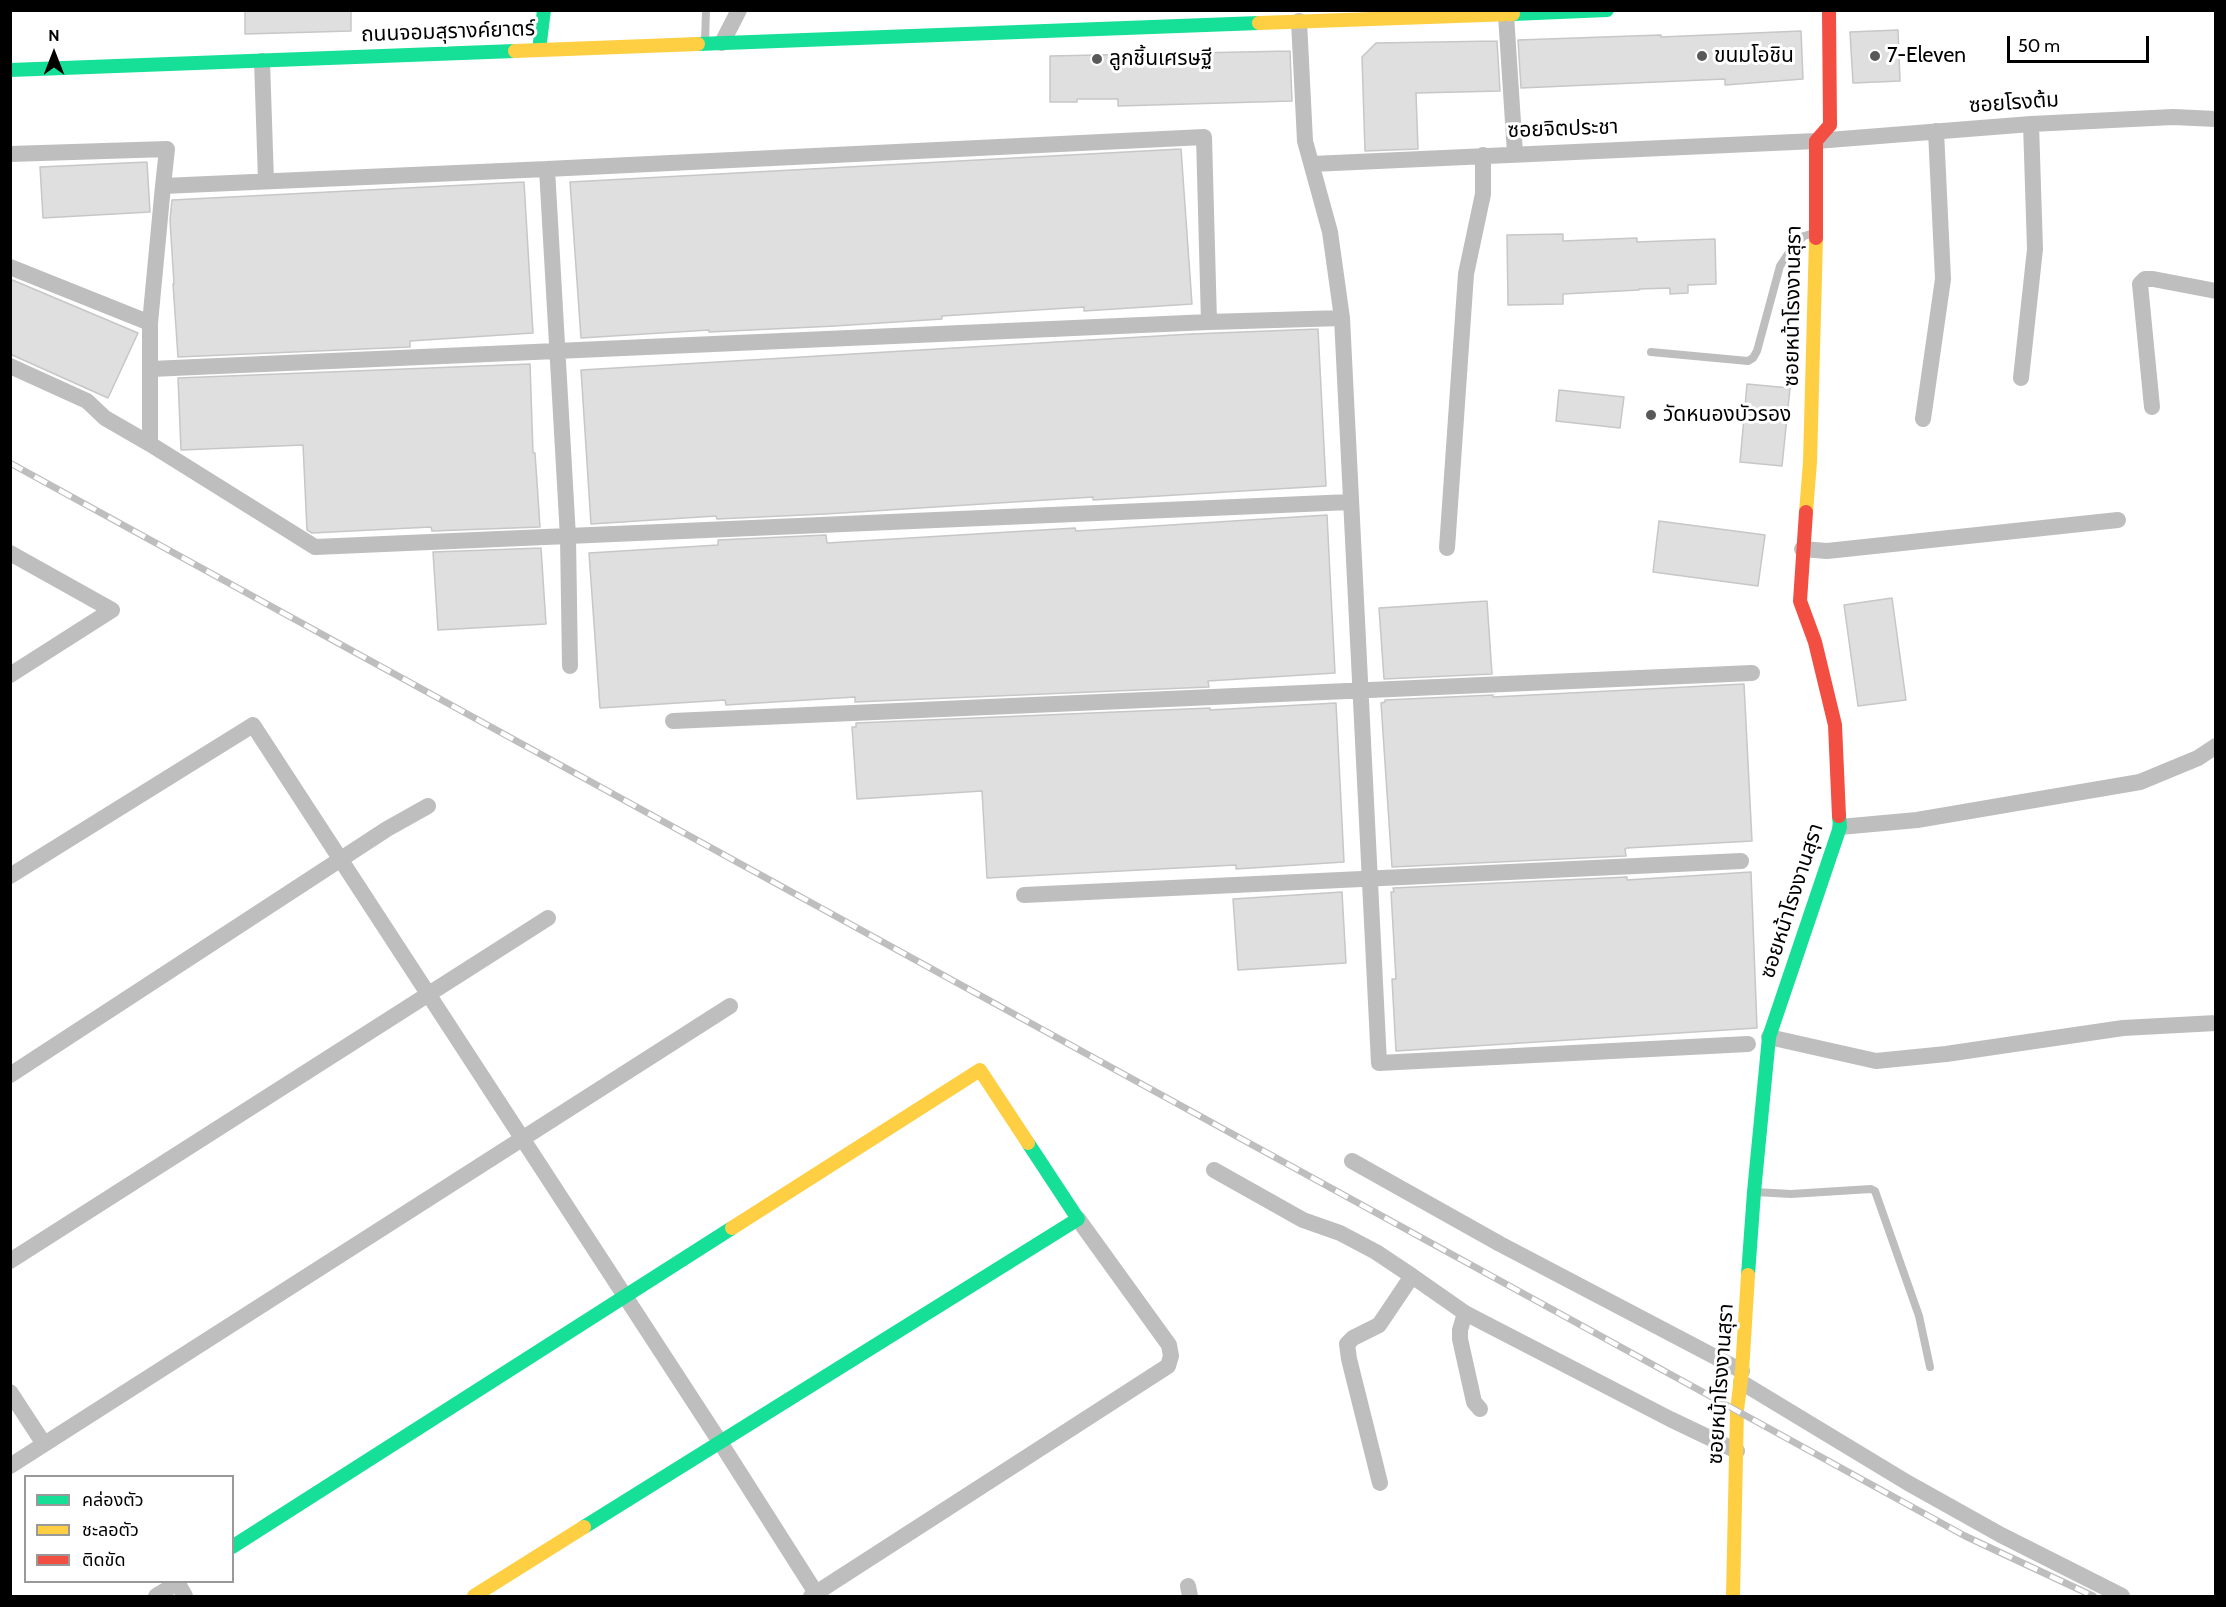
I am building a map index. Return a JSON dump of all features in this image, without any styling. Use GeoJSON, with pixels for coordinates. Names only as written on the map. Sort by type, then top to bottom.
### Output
{"type":"FeatureCollection","features":[{"type":"Feature","properties":{"kind":"street"},"geometry":{"type":"LineString","coordinates":[[539,50],[544,10]]}},
{"type":"Feature","properties":{"kind":"street"},"geometry":{"type":"LineString","coordinates":[[722,43],[739,10]]}},
{"type":"Feature","properties":{"kind":"street","name":"ถนนจอมสุรางค์ยาตร์"},"geometry":{"type":"LineString","coordinates":[[10,70],[705,44],[1288,18],[1506,15],[1606,10]]}},
{"type":"Feature","properties":{"kind":"street","name":"ซอยหน้าโรงงานสุรา"},"geometry":{"type":"LineString","coordinates":[[1733,1596],[1737,1410],[1742,1376],[1754,1192],[1769,1037],[1840,827],[1835,725],[1815,642],[1800,601],[1810,462],[1816,141],[1830,125],[1829,10]]}},
{"type":"Feature","properties":{"kind":"street"},"geometry":{"type":"LineString","coordinates":[[1506,15],[1515,153]]}},
{"type":"Feature","properties":{"kind":"street"},"geometry":{"type":"LineString","coordinates":[[1288,18],[1305,141],[1330,232],[1342,318],[1379,1063],[1748,1044]]}},
{"type":"Feature","properties":{"kind":"street"},"geometry":{"type":"LineString","coordinates":[[262,60],[266,181]]}},
{"type":"Feature","properties":{"kind":"street","name":"ซอยโรงต้ม"},"geometry":{"type":"LineString","coordinates":[[1816,141],[2031,124],[2172,117],[2216,119]]}},
{"type":"Feature","properties":{"kind":"street"},"geometry":{"type":"LineString","coordinates":[[2020,378],[2035,249],[2031,124]]}},
{"type":"Feature","properties":{"kind":"street"},"geometry":{"type":"LineString","coordinates":[[1923,419],[1942,279],[1936,131]]}},
{"type":"Feature","properties":{"kind":"street"},"geometry":{"type":"LineString","coordinates":[[163,186],[547,170],[1204,137],[1209,322]]}},
{"type":"Feature","properties":{"kind":"street","name":"ซอยจิตประชา"},"geometry":{"type":"LineString","coordinates":[[1312,164],[1816,141]]}},
{"type":"Feature","properties":{"kind":"street"},"geometry":{"type":"LineString","coordinates":[[10,154],[167,149],[150,323],[150,444]]}},
{"type":"Feature","properties":{"kind":"street"},"geometry":{"type":"LineString","coordinates":[[1447,548],[1466,274],[1483,194],[1483,155]]}},
{"type":"Feature","properties":{"kind":"street"},"geometry":{"type":"LineString","coordinates":[[547,170],[568,537],[570,666]]}},
{"type":"Feature","properties":{"kind":"street"},"geometry":{"type":"LineString","coordinates":[[10,267],[150,323]]}},
{"type":"Feature","properties":{"kind":"street"},"geometry":{"type":"LineString","coordinates":[[2152,407],[2140,284],[2145,279],[2153,279],[2216,291]]}},
{"type":"Feature","properties":{"kind":"street"},"geometry":{"type":"LineString","coordinates":[[151,369],[1342,318]]}},
{"type":"Feature","properties":{"kind":"street"},"geometry":{"type":"LineString","coordinates":[[10,366],[87,401],[105,418],[315,547],[1350,502]]}},
{"type":"Feature","properties":{"kind":"street"},"geometry":{"type":"LineString","coordinates":[[1803,549],[1827,551],[2118,520]]}},
{"type":"Feature","properties":{"kind":"street"},"geometry":{"type":"LineString","coordinates":[[10,553],[112,610],[10,675]]}},
{"type":"Feature","properties":{"kind":"street"},"geometry":{"type":"LineString","coordinates":[[673,721],[1752,673]]}},
{"type":"Feature","properties":{"kind":"street"},"geometry":{"type":"LineString","coordinates":[[10,876],[253,725],[521,1140],[624,1297],[720,1442],[813,1595],[1168,1366],[1171,1356],[1169,1345],[1078,1219],[980,1070],[624,1297],[234,1546]]}},
{"type":"Feature","properties":{"kind":"street"},"geometry":{"type":"LineString","coordinates":[[1840,827],[1917,820],[2140,782],[2198,758],[2216,746]]}},
{"type":"Feature","properties":{"kind":"street"},"geometry":{"type":"LineString","coordinates":[[10,1075],[387,829],[428,806]]}},
{"type":"Feature","properties":{"kind":"street"},"geometry":{"type":"LineString","coordinates":[[1024,895],[1741,861]]}},
{"type":"Feature","properties":{"kind":"street"},"geometry":{"type":"LineString","coordinates":[[10,1261],[548,918]]}},
{"type":"Feature","properties":{"kind":"street"},"geometry":{"type":"LineString","coordinates":[[10,1466],[730,1006]]}},
{"type":"Feature","properties":{"kind":"street"},"geometry":{"type":"LineString","coordinates":[[1769,1037],[1876,1061],[1946,1054],[2123,1028],[2216,1023]]}},
{"type":"Feature","properties":{"kind":"street"},"geometry":{"type":"LineString","coordinates":[[1352,1161],[1742,1376],[1806,1423],[1918,1489],[2001,1535],[2122,1596]]}},
{"type":"Feature","properties":{"kind":"street"},"geometry":{"type":"LineString","coordinates":[[1214,1170],[1304,1220],[1340,1233],[1376,1252],[1465,1313],[1737,1451]]}},
{"type":"Feature","properties":{"kind":"street"},"geometry":{"type":"LineString","coordinates":[[474,1596],[1078,1219]]}},
{"type":"Feature","properties":{"kind":"street"},"geometry":{"type":"LineString","coordinates":[[1380,1483],[1347,1344],[1353,1338],[1379,1325],[1412,1276]]}},
{"type":"Feature","properties":{"kind":"street"},"geometry":{"type":"LineString","coordinates":[[1465,1313],[1460,1339],[1474,1402],[1480,1409]]}},
{"type":"Feature","properties":{"kind":"street"},"geometry":{"type":"LineString","coordinates":[[10,1392],[44,1444]]}},
{"type":"Feature","properties":{"kind":"street"},"geometry":{"type":"LineString","coordinates":[[156,1596],[180,1587]]}},
{"type":"Feature","properties":{"kind":"lane"},"geometry":{"type":"LineString","coordinates":[[705,44],[706,10]]}},
{"type":"Feature","properties":{"kind":"lane"},"geometry":{"type":"LineString","coordinates":[[1651,352],[1748,361],[1753,358],[1757,351],[1780,266],[1794,245],[1804,236],[1816,233]]}},
{"type":"Feature","properties":{"kind":"lane"},"geometry":{"type":"LineString","coordinates":[[1754,1192],[1791,1194],[1875,1191],[1918,1316],[1930,1367]]}},
{"type":"Feature","properties":{"kind":"building"},"geometry":{"type":"Polygon","coordinates":[[[245,10],[351,10],[351,31],[245,34],[245,10]]]}},
{"type":"Feature","properties":{"kind":"building","name":"7-Eleven"},"geometry":{"type":"Polygon","coordinates":[[[1898,30],[1900,81],[1853,83],[1850,32],[1898,30]]]}},
{"type":"Feature","properties":{"kind":"building"},"geometry":{"type":"Polygon","coordinates":[[[1801,31],[1803,79],[1725,85],[1725,79],[1521,88],[1518,40],[1801,31]]]}},
{"type":"Feature","properties":{"kind":"building"},"geometry":{"type":"Polygon","coordinates":[[[1497,41],[1500,91],[1416,93],[1418,149],[1365,151],[1362,57],[1376,43],[1497,41]]]}},
{"type":"Feature","properties":{"kind":"building"},"geometry":{"type":"Polygon","coordinates":[[[1290,51],[1292,101],[1118,106],[1118,99],[1077,99],[1077,102],[1050,102],[1050,56],[1290,51]]]}},
{"type":"Feature","properties":{"kind":"building"},"geometry":{"type":"Polygon","coordinates":[[[1181,149],[1192,304],[1084,311],[1084,307],[942,316],[942,319],[835,326],[709,332],[709,330],[581,338],[570,182],[1181,149]]]}},
{"type":"Feature","properties":{"kind":"building"},"geometry":{"type":"Polygon","coordinates":[[[147,162],[150,212],[43,218],[40,167],[147,162]]]}},
{"type":"Feature","properties":{"kind":"building"},"geometry":{"type":"Polygon","coordinates":[[[524,182],[533,333],[410,341],[410,347],[178,357],[170,220],[172,200],[524,182]]]}},
{"type":"Feature","properties":{"kind":"building"},"geometry":{"type":"Polygon","coordinates":[[[1563,234],[1563,241],[1637,238],[1637,242],[1715,239],[1716,284],[1688,285],[1688,293],[1670,294],[1670,288],[1563,294],[1563,304],[1508,305],[1507,235],[1563,234]]]}},
{"type":"Feature","properties":{"kind":"building"},"geometry":{"type":"Polygon","coordinates":[[[10,279],[138,333],[108,398],[10,354],[10,279]]]}},
{"type":"Feature","properties":{"kind":"building"},"geometry":{"type":"Polygon","coordinates":[[[1318,329],[1326,486],[1093,500],[1093,497],[825,514],[717,519],[716,516],[591,524],[581,370],[1192,334],[1318,329]]]}},
{"type":"Feature","properties":{"kind":"building"},"geometry":{"type":"Polygon","coordinates":[[[530,364],[533,453],[535,453],[540,527],[432,531],[431,527],[312,533],[307,530],[303,445],[181,450],[178,378],[530,364]]]}},
{"type":"Feature","properties":{"kind":"building"},"geometry":{"type":"Polygon","coordinates":[[[1747,384],[1790,388],[1782,466],[1740,462],[1747,384]]]}},
{"type":"Feature","properties":{"kind":"building"},"geometry":{"type":"Polygon","coordinates":[[[1559,390],[1624,397],[1620,428],[1556,421],[1559,390]]]}},
{"type":"Feature","properties":{"kind":"building"},"geometry":{"type":"Polygon","coordinates":[[[1327,515],[1335,673],[1208,681],[1209,687],[855,702],[855,697],[726,705],[725,700],[600,708],[589,553],[718,545],[718,540],[826,535],[827,543],[1075,528],[1076,531],[1327,515]]]}},
{"type":"Feature","properties":{"kind":"building"},"geometry":{"type":"Polygon","coordinates":[[[1659,521],[1765,535],[1758,586],[1653,572],[1659,521]]]}},
{"type":"Feature","properties":{"kind":"building"},"geometry":{"type":"Polygon","coordinates":[[[541,548],[546,624],[438,630],[433,552],[541,548]]]}},
{"type":"Feature","properties":{"kind":"building"},"geometry":{"type":"Polygon","coordinates":[[[1892,598],[1906,700],[1858,706],[1844,605],[1892,598]]]}},
{"type":"Feature","properties":{"kind":"building"},"geometry":{"type":"Polygon","coordinates":[[[1487,601],[1492,674],[1384,679],[1379,608],[1487,601]]]}},
{"type":"Feature","properties":{"kind":"building"},"geometry":{"type":"Polygon","coordinates":[[[1744,684],[1752,841],[1627,848],[1625,849],[1626,856],[1392,867],[1381,703],[1385,700],[1493,695],[1493,697],[1744,684]]]}},
{"type":"Feature","properties":{"kind":"building"},"geometry":{"type":"Polygon","coordinates":[[[1336,703],[1344,862],[1236,869],[1236,865],[987,878],[982,791],[857,799],[852,727],[856,727],[856,723],[1336,703]]]}},
{"type":"Feature","properties":{"kind":"building"},"geometry":{"type":"Polygon","coordinates":[[[1751,872],[1757,1028],[1396,1051],[1392,979],[1396,979],[1391,892],[1394,892],[1393,888],[1627,877],[1627,880],[1751,872]]]}},
{"type":"Feature","properties":{"kind":"building"},"geometry":{"type":"Polygon","coordinates":[[[1342,892],[1346,963],[1238,970],[1233,899],[1342,892]]]}},
{"type":"Feature","properties":{"kind":"railway"},"geometry":{"type":"LineString","coordinates":[[10,463],[1965,1536],[2093,1596]]}},
{"type":"Feature","properties":{"kind":"traffic: fast"},"geometry":{"type":"LineString","coordinates":[[539,50],[544,10]]}},
{"type":"Feature","properties":{"kind":"traffic: fast"},"geometry":{"type":"LineString","coordinates":[[1513,14],[1607,10]]}},
{"type":"Feature","properties":{"kind":"traffic: fast"},"geometry":{"type":"LineString","coordinates":[[698,44],[1259,23]]}},
{"type":"Feature","properties":{"kind":"traffic: fast"},"geometry":{"type":"LineString","coordinates":[[10,70],[515,51]]}},
{"type":"Feature","properties":{"kind":"traffic: fast"},"geometry":{"type":"LineString","coordinates":[[1748,1275],[1769,1037],[1840,827],[1839,816]]}},
{"type":"Feature","properties":{"kind":"traffic: fast"},"geometry":{"type":"LineString","coordinates":[[584,1527],[1078,1219],[1028,1143]]}},
{"type":"Feature","properties":{"kind":"traffic: fast"},"geometry":{"type":"LineString","coordinates":[[234,1546],[732,1228]]}},
{"type":"Feature","properties":{"kind":"traffic: slow"},"geometry":{"type":"LineString","coordinates":[[1259,23],[1513,14]]}},
{"type":"Feature","properties":{"kind":"traffic: slow"},"geometry":{"type":"LineString","coordinates":[[515,51],[698,44]]}},
{"type":"Feature","properties":{"kind":"traffic: slow"},"geometry":{"type":"LineString","coordinates":[[1806,512],[1810,462],[1816,238]]}},
{"type":"Feature","properties":{"kind":"traffic: slow"},"geometry":{"type":"LineString","coordinates":[[732,1228],[980,1070],[1028,1143]]}},
{"type":"Feature","properties":{"kind":"traffic: slow"},"geometry":{"type":"LineString","coordinates":[[1733,1596],[1737,1410],[1742,1371],[1748,1275]]}},
{"type":"Feature","properties":{"kind":"traffic: slow"},"geometry":{"type":"LineString","coordinates":[[474,1596],[584,1527]]}},
{"type":"Feature","properties":{"kind":"traffic: jam"},"geometry":{"type":"LineString","coordinates":[[1816,238],[1816,141],[1830,125],[1829,10]]}},
{"type":"Feature","properties":{"kind":"traffic: jam"},"geometry":{"type":"LineString","coordinates":[[1806,512],[1800,601],[1815,642],[1835,725],[1839,816]]}},
{"type":"Feature","properties":{"kind":"place","name":"ขนมโอชิน"},"geometry":{"type":"Point","coordinates":[1702,56]}},
{"type":"Feature","properties":{"kind":"place","name":"7-Eleven"},"geometry":{"type":"Point","coordinates":[1875,56]}},
{"type":"Feature","properties":{"kind":"place","name":"ลูกชิ้นเศรษฐี"},"geometry":{"type":"Point","coordinates":[1097,59]}},
{"type":"Feature","properties":{"kind":"place","name":"วัดหนองบัวรอง"},"geometry":{"type":"Point","coordinates":[1651,415]}}]}
